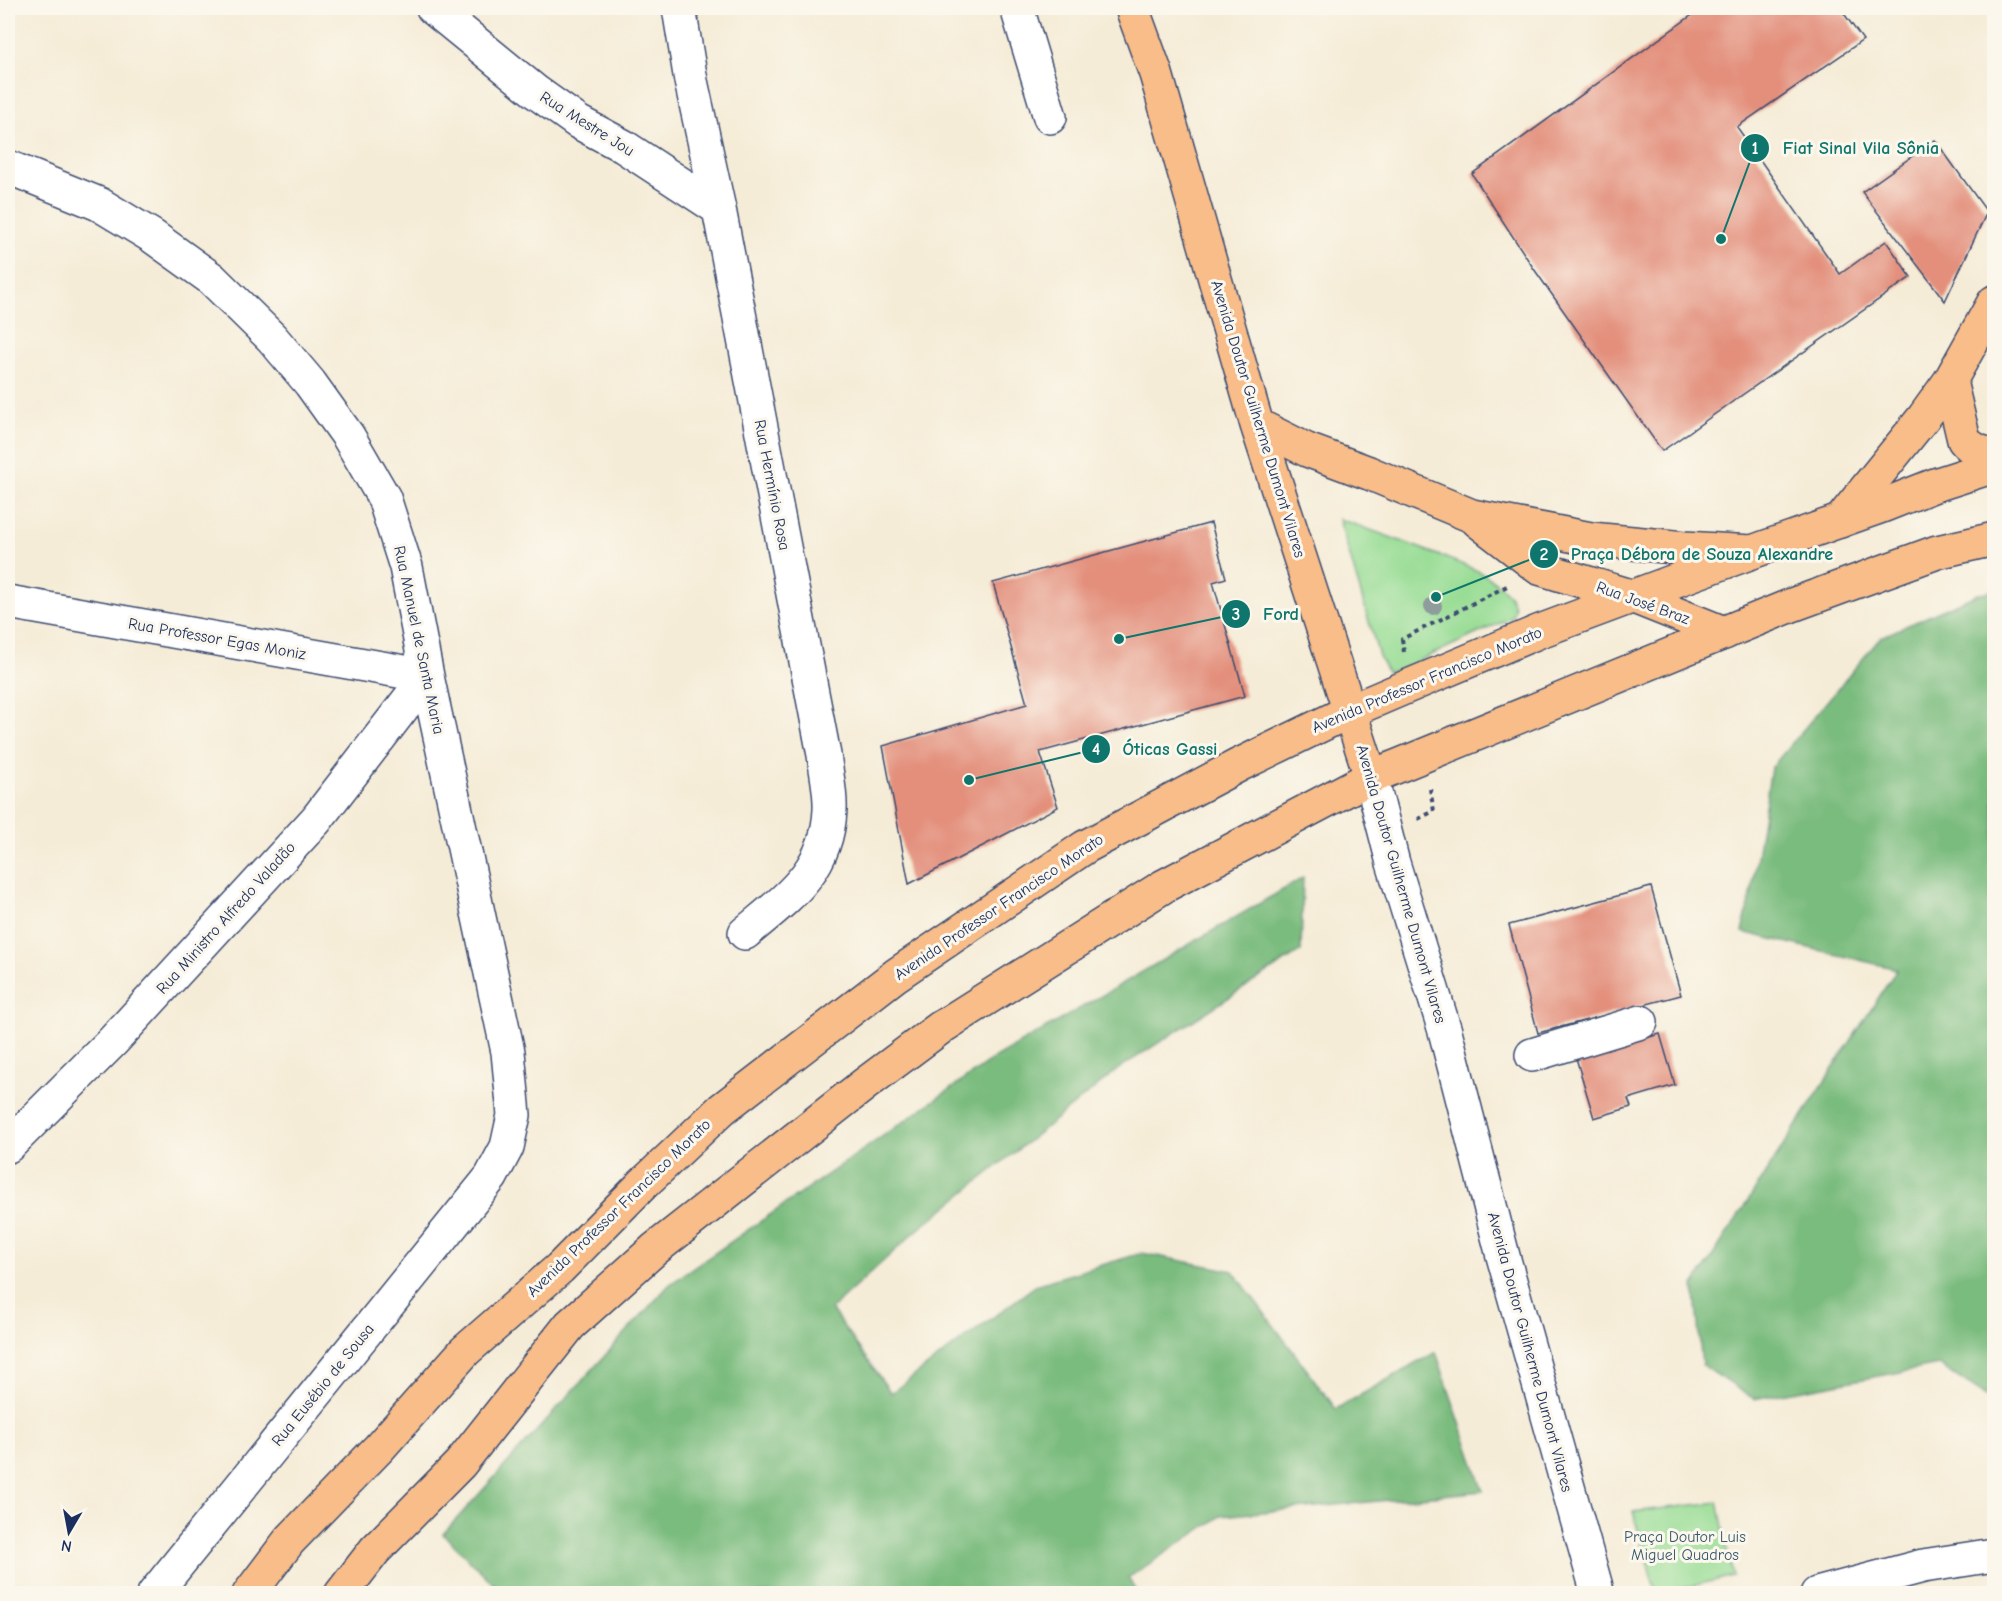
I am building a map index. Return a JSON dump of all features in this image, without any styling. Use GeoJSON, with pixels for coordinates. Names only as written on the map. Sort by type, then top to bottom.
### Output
{"type":"FeatureCollection","features":[{"type":"Feature","properties":{"kind":"main road","name":"Avenida Doutor Guilherme Dumont Vilares"},"geometry":{"type":"LineString","coordinates":[[1132,8],[1156,74],[1257,424],[1371,777]]}},
{"type":"Feature","properties":{"kind":"main road"},"geometry":{"type":"LineString","coordinates":[[1840,521],[1950,381],[1995,302]]}},
{"type":"Feature","properties":{"kind":"main road"},"geometry":{"type":"LineString","coordinates":[[1950,381],[1964,440],[1975,449],[1995,455]]}},
{"type":"Feature","properties":{"kind":"main road","name":"Rua José Braz"},"geometry":{"type":"LineString","coordinates":[[1257,424],[1307,450],[1472,516],[1591,539],[1752,552]]}},
{"type":"Feature","properties":{"kind":"main road","name":"Avenida Professor Francisco Morato"},"geometry":{"type":"LineString","coordinates":[[249,1593],[289,1541],[379,1448],[465,1351],[560,1268],[722,1109],[896,975],[1085,847],[1239,765],[1350,711],[1411,685],[1540,631],[1935,485],[1995,466]]}},
{"type":"Feature","properties":{"kind":"main road","name":"Rua José Braz"},"geometry":{"type":"LineString","coordinates":[[1472,516],[1539,568],[1634,597],[1724,633]]}},
{"type":"Feature","properties":{"kind":"main road"},"geometry":{"type":"LineString","coordinates":[[341,1593],[375,1550],[460,1464],[570,1325],[655,1249],[940,1028],[1164,886],[1371,777],[1791,605],[1937,552],[1995,539]]}},
{"type":"Feature","properties":{"kind":"street","name":"Rua Mestre Jou"},"geometry":{"type":"LineString","coordinates":[[433,8],[569,116],[623,146],[719,208]]}},
{"type":"Feature","properties":{"kind":"street","name":"Rua Hermínio Rosa"},"geometry":{"type":"LineString","coordinates":[[679,8],[822,743],[830,808],[825,844],[814,866],[795,891],[745,933]]}},
{"type":"Feature","properties":{"kind":"street"},"geometry":{"type":"LineString","coordinates":[[1017,8],[1050,117]]}},
{"type":"Feature","properties":{"kind":"street","name":"Rua Manuel de Santa Maria"},"geometry":{"type":"LineString","coordinates":[[8,167],[99,204],[152,236],[212,279],[272,338],[310,383],[348,436],[384,498],[406,567],[427,676],[508,1052],[514,1115],[507,1147],[491,1177]]}},
{"type":"Feature","properties":{"kind":"street","name":"Rua Professor Egas Moniz"},"geometry":{"type":"LineString","coordinates":[[8,602],[427,676]]}},
{"type":"Feature","properties":{"kind":"street","name":"Rua Ministro Alfredo Valadão"},"geometry":{"type":"LineString","coordinates":[[8,1146],[113,1041],[316,820],[427,676]]}},
{"type":"Feature","properties":{"kind":"street","name":"Avenida Doutor Guilherme Dumont Vilares"},"geometry":{"type":"LineString","coordinates":[[1371,777],[1445,1031],[1503,1256],[1598,1593]]}},
{"type":"Feature","properties":{"kind":"street"},"geometry":{"type":"LineString","coordinates":[[1532,1055],[1641,1022]]}},
{"type":"Feature","properties":{"kind":"street","name":"Rua Eusébio de Sousa"},"geometry":{"type":"LineString","coordinates":[[154,1593],[491,1177]]}},
{"type":"Feature","properties":{"kind":"street"},"geometry":{"type":"LineString","coordinates":[[1816,1593],[1923,1566],[1995,1555]]}},
{"type":"Feature","properties":{"kind":"path"},"geometry":{"type":"LineString","coordinates":[[1411,685],[1402,639],[1539,568]]}},
{"type":"Feature","properties":{"kind":"path"},"geometry":{"type":"LineString","coordinates":[[1386,833],[1434,812],[1424,755]]}},
{"type":"Feature","properties":{"kind":"green space"},"geometry":{"type":"Polygon","coordinates":[[[1339,519],[1482,573],[1500,586],[1511,598],[1514,611],[1511,618],[1401,669],[1387,672],[1379,656],[1339,519]]]}},
{"type":"Feature","properties":{"kind":"green space"},"geometry":{"type":"Polygon","coordinates":[[[1994,590],[1994,1401],[1939,1365],[1754,1399],[1702,1365],[1694,1285],[1897,969],[1742,932],[1751,895],[1771,768],[1881,637],[1978,594],[1994,590]]]}},
{"type":"Feature","properties":{"kind":"green space"},"geometry":{"type":"Polygon","coordinates":[[[1303,878],[1301,951],[1121,1067],[915,1232],[831,1309],[891,1393],[1038,1284],[1142,1253],[1233,1271],[1336,1409],[1436,1352],[1483,1491],[1221,1516],[1128,1578],[1138,1594],[503,1593],[443,1534],[669,1285],[995,1058],[1303,878]]]}},
{"type":"Feature","properties":{"kind":"green space","name":"Praça Doutor Luis Miguel Quadros"},"geometry":{"type":"Polygon","coordinates":[[[1718,1502],[1733,1576],[1656,1593],[1633,1512],[1718,1502]]]}},
{"type":"Feature","properties":{"kind":"building"},"geometry":{"type":"Polygon","coordinates":[[[1702,8],[1840,8],[1863,40],[1737,127],[1840,274],[1886,241],[1911,277],[1662,451],[1534,269],[1472,174],[1702,8]]]}},
{"type":"Feature","properties":{"kind":"building"},"geometry":{"type":"Polygon","coordinates":[[[1935,140],[1987,212],[1945,301],[1862,192],[1935,140]]]}},
{"type":"Feature","properties":{"kind":"building"},"geometry":{"type":"Polygon","coordinates":[[[1211,523],[1226,578],[1213,582],[1245,696],[1040,752],[1058,807],[909,884],[883,746],[1027,704],[993,583],[1211,523]]]}},
{"type":"Feature","properties":{"kind":"building"},"geometry":{"type":"Polygon","coordinates":[[[1651,887],[1681,995],[1538,1033],[1509,925],[1651,887]]]}},
{"type":"Feature","properties":{"kind":"building"},"geometry":{"type":"Polygon","coordinates":[[[1660,1034],[1675,1085],[1628,1099],[1631,1107],[1594,1118],[1576,1058],[1660,1034]]]}},
{"type":"Feature","properties":{"kind":"place","name":"Fiat Sinal Vila Sônia"},"geometry":{"type":"Point","coordinates":[1721,239]}},
{"type":"Feature","properties":{"kind":"place","name":"Praça Débora de Souza Alexandre"},"geometry":{"type":"Point","coordinates":[1436,597]}},
{"type":"Feature","properties":{"kind":"place","name":"Ford"},"geometry":{"type":"Point","coordinates":[1119,639]}},
{"type":"Feature","properties":{"kind":"place","name":"Óticas Gassi"},"geometry":{"type":"Point","coordinates":[969,780]}}]}
